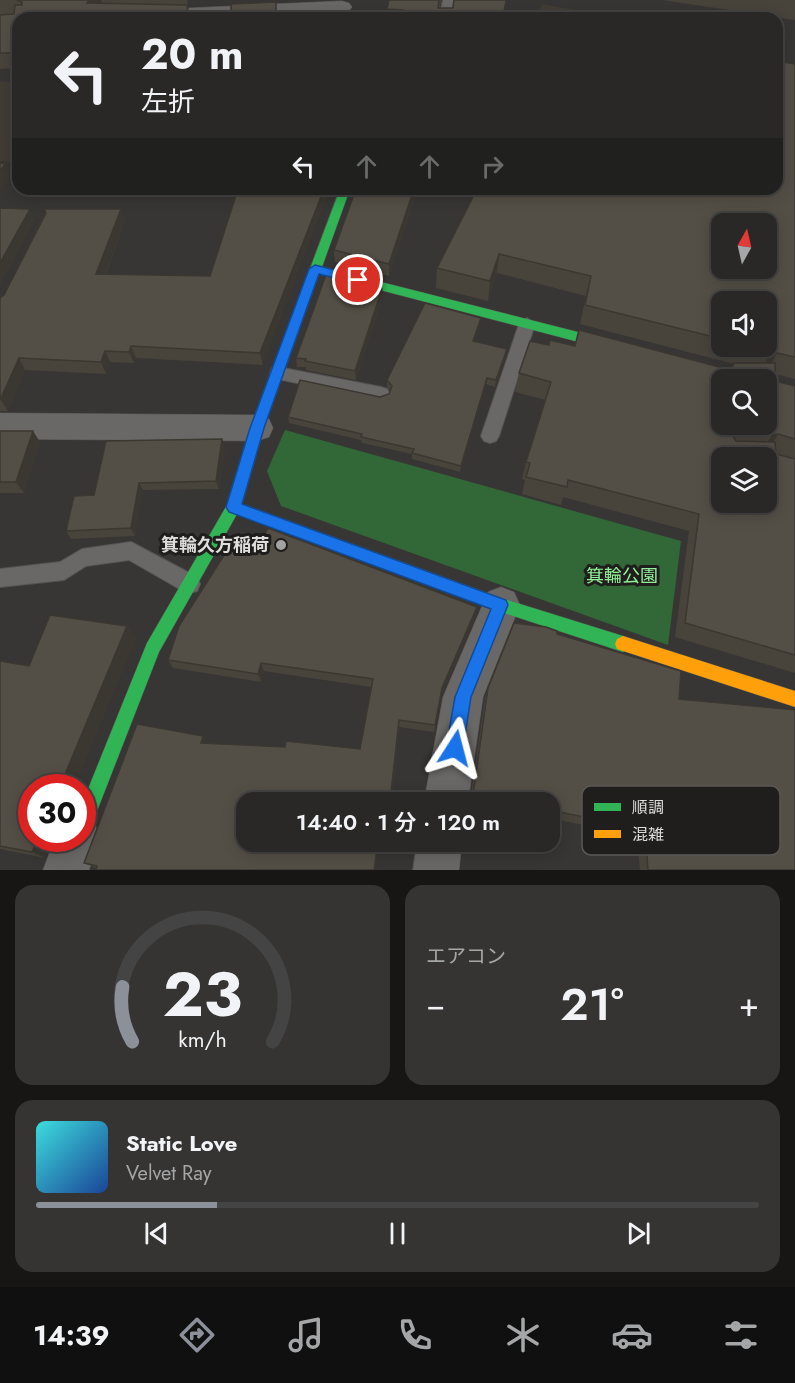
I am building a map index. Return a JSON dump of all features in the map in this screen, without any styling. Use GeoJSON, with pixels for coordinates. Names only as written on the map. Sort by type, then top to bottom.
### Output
{"type":"FeatureCollection","features":[{"type":"Feature","properties":{"kind":"street"},"geometry":{"type":"LineString","coordinates":[[214,12],[342,5]]}},
{"type":"Feature","properties":{"kind":"street"},"geometry":{"type":"LineString","coordinates":[[96,793],[153,648],[234,507],[257,428],[343,195]]}},
{"type":"Feature","properties":{"kind":"street"},"geometry":{"type":"LineString","coordinates":[[315,269],[640,353]]}},
{"type":"Feature","properties":{"kind":"street"},"geometry":{"type":"LineString","coordinates":[[0,426],[257,428]]}},
{"type":"Feature","properties":{"kind":"street"},"geometry":{"type":"LineString","coordinates":[[234,507],[501,605],[795,699]]}},
{"type":"Feature","properties":{"kind":"street"},"geometry":{"type":"LineString","coordinates":[[448,792],[463,697],[501,605]]}},
{"type":"Feature","properties":{"kind":"street"},"geometry":{"type":"LineString","coordinates":[[66,870],[73,852]]}},
{"type":"Feature","properties":{"kind":"street"},"geometry":{"type":"LineString","coordinates":[[436,870],[439,852]]}},
{"type":"Feature","properties":{"kind":"lane"},"geometry":{"type":"LineString","coordinates":[[490,436],[528,324]]}},
{"type":"Feature","properties":{"kind":"lane"},"geometry":{"type":"LineString","coordinates":[[278,373],[381,394]]}},
{"type":"Feature","properties":{"kind":"lane"},"geometry":{"type":"LineString","coordinates":[[0,578],[64,571],[82,558],[131,551],[190,584]]}},
{"type":"Feature","properties":{"kind":"shaded area"},"geometry":{"type":"Polygon","coordinates":[[[542,4],[586,12],[539,12],[542,4]]]}},
{"type":"Feature","properties":{"kind":"shaded area"},"geometry":{"type":"Polygon","coordinates":[[[12,81],[12,161],[0,161],[0,82],[12,81]]]}},
{"type":"Feature","properties":{"kind":"green space","name":"箕輪公園"},"geometry":{"type":"Polygon","coordinates":[[[285,430],[681,541],[668,645],[281,506],[267,471],[285,430]]]}},
{"type":"Feature","properties":{"kind":"building"},"geometry":{"type":"Polygon","coordinates":[[[17,0],[89,0],[87,3],[187,5],[188,12],[14,12],[15,5],[22,5],[22,2],[17,0]]]}},
{"type":"Feature","properties":{"kind":"building"},"geometry":{"type":"Polygon","coordinates":[[[389,0],[439,0],[438,8],[453,8],[454,0],[506,0],[504,12],[402,12],[403,10],[387,9],[389,0]]]}},
{"type":"Feature","properties":{"kind":"building"},"geometry":{"type":"Polygon","coordinates":[[[276,2],[276,12],[231,12],[231,4],[276,2]]]}},
{"type":"Feature","properties":{"kind":"building"},"geometry":{"type":"Polygon","coordinates":[[[12,14],[12,53],[0,53],[0,15],[12,14]]]}},
{"type":"Feature","properties":{"kind":"building"},"geometry":{"type":"Polygon","coordinates":[[[783,62],[795,64],[795,357],[777,353],[777,291],[711,291],[711,336],[585,305],[591,276],[499,254],[490,281],[437,268],[474,195],[783,195],[783,62]]]}},
{"type":"Feature","properties":{"kind":"building"},"geometry":{"type":"Polygon","coordinates":[[[236,195],[322,195],[260,353],[131,346],[129,352],[105,351],[101,362],[19,358],[0,400],[0,298],[4,295],[46,213],[44,209],[121,209],[96,274],[210,276],[236,195]]]}},
{"type":"Feature","properties":{"kind":"building"},"geometry":{"type":"Polygon","coordinates":[[[354,195],[412,195],[389,264],[334,250],[354,195]]]}},
{"type":"Feature","properties":{"kind":"building"},"geometry":{"type":"Polygon","coordinates":[[[0,208],[30,209],[0,263],[0,208]]]}},
{"type":"Feature","properties":{"kind":"building"},"geometry":{"type":"Polygon","coordinates":[[[326,275],[382,289],[355,371],[296,358],[326,275]]]}},
{"type":"Feature","properties":{"kind":"building"},"geometry":{"type":"Polygon","coordinates":[[[425,303],[481,318],[473,341],[507,349],[496,380],[487,378],[461,466],[412,453],[414,449],[361,437],[362,434],[288,417],[300,380],[380,397],[389,394],[392,386],[387,380],[425,303]]]}},
{"type":"Feature","properties":{"kind":"building"},"geometry":{"type":"Polygon","coordinates":[[[579,330],[727,369],[711,369],[711,435],[732,435],[736,441],[775,442],[775,447],[711,447],[711,513],[777,513],[777,454],[795,459],[795,655],[685,623],[699,514],[568,480],[567,487],[526,477],[530,463],[526,462],[551,382],[519,373],[530,341],[549,345],[550,340],[575,346],[579,330]]]}},
{"type":"Feature","properties":{"kind":"building"},"geometry":{"type":"Polygon","coordinates":[[[734,363],[775,363],[775,369],[731,369],[734,363]]]}},
{"type":"Feature","properties":{"kind":"building"},"geometry":{"type":"Polygon","coordinates":[[[777,382],[795,386],[795,439],[778,434],[777,382]]]}},
{"type":"Feature","properties":{"kind":"building"},"geometry":{"type":"Polygon","coordinates":[[[0,431],[33,431],[16,482],[0,482],[0,431]]]}},
{"type":"Feature","properties":{"kind":"building"},"geometry":{"type":"Polygon","coordinates":[[[222,439],[216,481],[139,483],[131,528],[66,531],[74,496],[94,495],[106,441],[222,439]]]}},
{"type":"Feature","properties":{"kind":"building"},"geometry":{"type":"Polygon","coordinates":[[[268,528],[477,607],[442,688],[435,725],[399,720],[391,792],[236,792],[236,852],[377,852],[374,870],[96,870],[97,866],[84,863],[88,852],[96,852],[96,832],[137,724],[203,736],[201,743],[285,747],[286,741],[360,749],[373,679],[261,663],[258,674],[168,660],[179,626],[235,538],[257,547],[268,528]]]}},
{"type":"Feature","properties":{"kind":"building"},"geometry":{"type":"Polygon","coordinates":[[[50,615],[127,626],[65,774],[18,774],[18,849],[0,846],[0,661],[29,666],[50,615]]]}},
{"type":"Feature","properties":{"kind":"building"},"geometry":{"type":"Polygon","coordinates":[[[514,623],[546,627],[557,631],[557,634],[681,671],[679,699],[795,710],[795,870],[648,870],[647,855],[780,855],[780,786],[582,786],[582,817],[560,812],[560,792],[473,792],[488,688],[514,623]]]}},
{"type":"Feature","properties":{"kind":"traffic: fast"},"geometry":{"type":"LineString","coordinates":[[96,793],[153,648],[234,507],[257,428],[343,195]]}},
{"type":"Feature","properties":{"kind":"traffic: fast"},"geometry":{"type":"LineString","coordinates":[[315,269],[621,348]]}},
{"type":"Feature","properties":{"kind":"traffic: fast"},"geometry":{"type":"LineString","coordinates":[[234,507],[501,605],[623,644]]}},
{"type":"Feature","properties":{"kind":"traffic: slow"},"geometry":{"type":"LineString","coordinates":[[623,644],[795,699]]}},
{"type":"Feature","properties":{"kind":"place","name":"箕輪久方稲荷"},"geometry":{"type":"Point","coordinates":[281,545]}},
{"type":"Feature","properties":{"kind":"route"},"geometry":{"type":"LineString","coordinates":[[358,280],[315,269],[257,428],[234,507],[501,605],[463,697],[455,748]]}}]}
